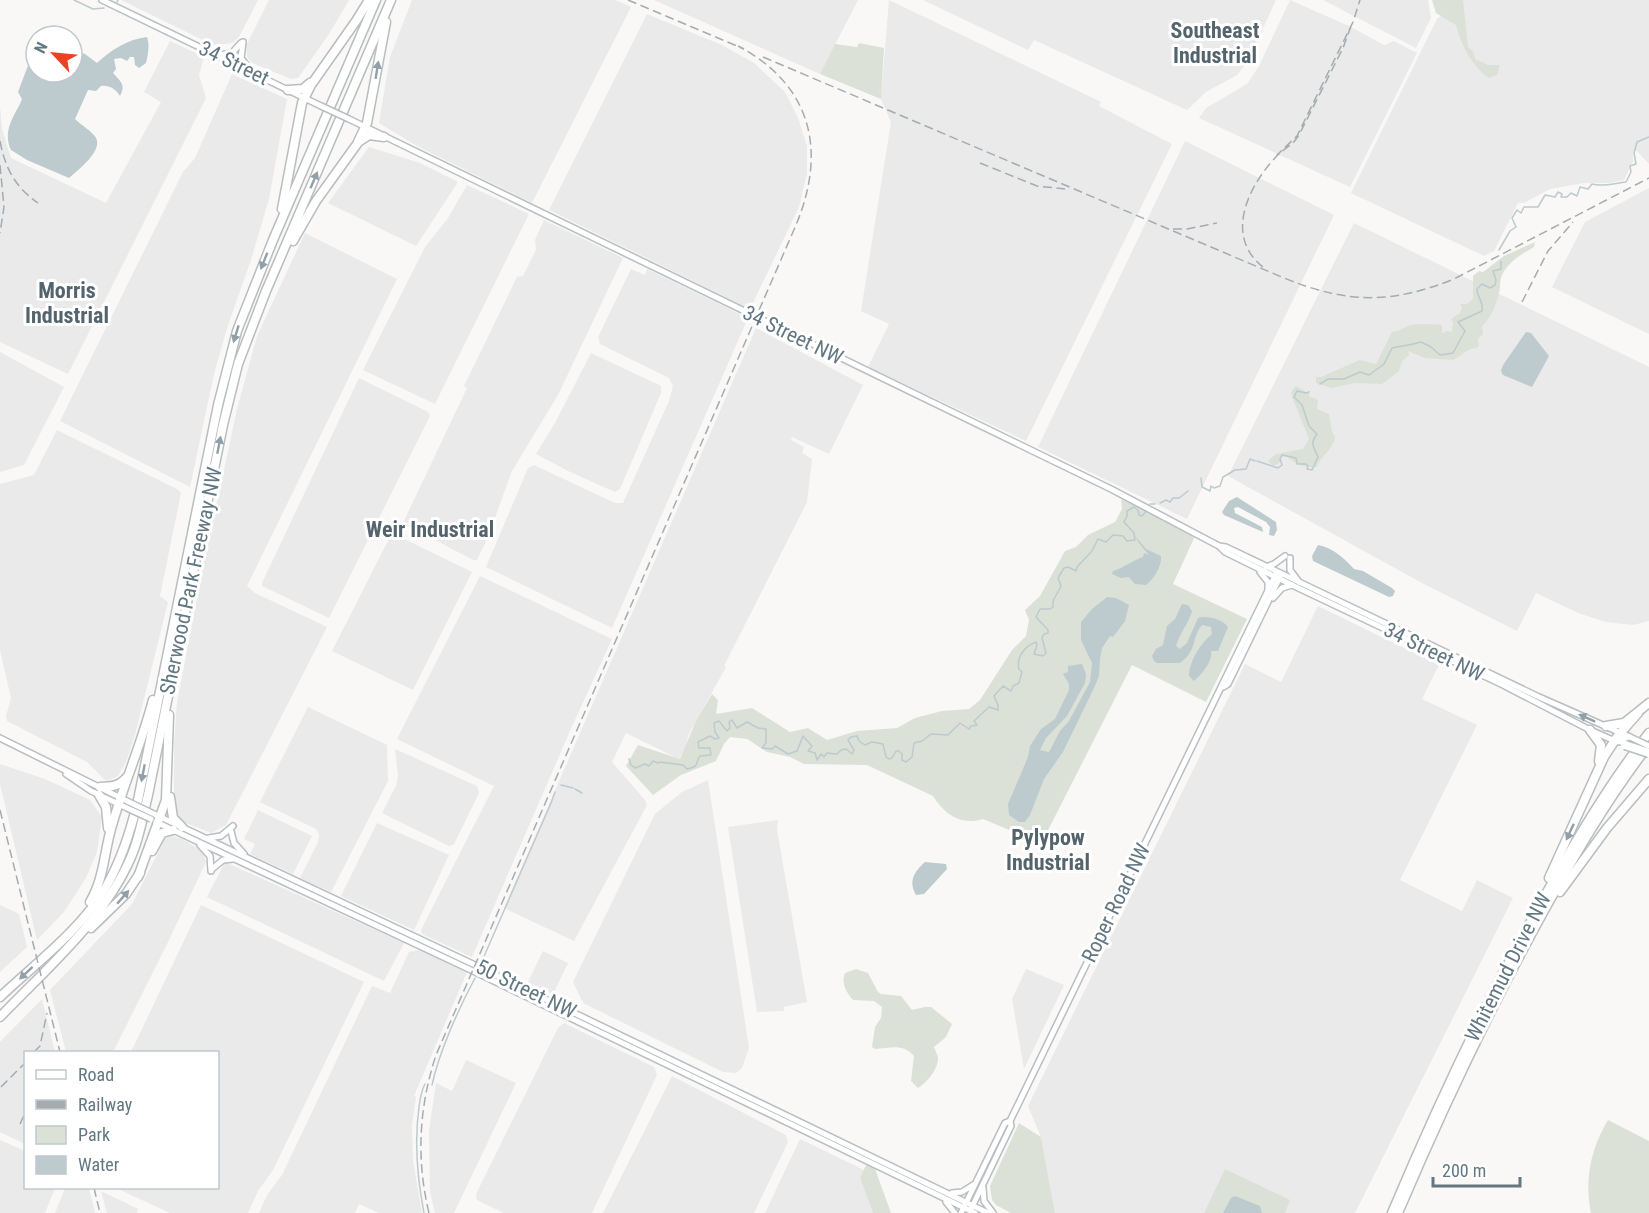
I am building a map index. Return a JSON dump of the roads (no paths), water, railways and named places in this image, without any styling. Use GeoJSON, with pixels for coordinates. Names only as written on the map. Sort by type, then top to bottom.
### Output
{"type":"FeatureCollection","features":[{"type":"Feature","properties":{"kind":"highway"},"geometry":{"type":"LineString","coordinates":[[273,240],[284,202],[304,98],[369,0]]}},
{"type":"Feature","properties":{"kind":"highway","name":"Sherwood Park Freeway NW"},"geometry":{"type":"LineString","coordinates":[[0,997],[95,903],[122,855],[138,800],[228,362],[246,304],[325,108],[376,0]]}},
{"type":"Feature","properties":{"kind":"highway"},"geometry":{"type":"LineString","coordinates":[[266,291],[305,219],[357,144],[366,127],[370,117],[383,36],[392,0]]}},
{"type":"Feature","properties":{"kind":"highway","name":"Sherwood Park Freeway NW"},"geometry":{"type":"LineString","coordinates":[[0,1019],[94,919],[118,884],[133,855],[230,392],[246,341],[266,291],[345,118],[392,0]]}},
{"type":"Feature","properties":{"kind":"highway"},"geometry":{"type":"LineString","coordinates":[[288,90],[303,89],[315,79]]}},
{"type":"Feature","properties":{"kind":"highway"},"geometry":{"type":"LineString","coordinates":[[357,144],[367,136],[384,137]]}},
{"type":"Feature","properties":{"kind":"highway"},"geometry":{"type":"LineString","coordinates":[[52,948],[92,899],[100,881],[108,842],[124,803],[162,663],[167,654]]}},
{"type":"Feature","properties":{"kind":"highway"},"geometry":{"type":"LineString","coordinates":[[49,966],[112,909],[138,877],[160,836],[164,832],[178,828],[171,813],[168,781],[167,729],[171,682]]}},
{"type":"Feature","properties":{"kind":"highway"},"geometry":{"type":"LineString","coordinates":[[1542,899],[1548,880],[1604,757],[1617,737],[1649,703]]}},
{"type":"Feature","properties":{"kind":"highway"},"geometry":{"type":"LineString","coordinates":[[1606,726],[1624,723],[1638,713]]}},
{"type":"Feature","properties":{"kind":"highway"},"geometry":{"type":"LineString","coordinates":[[1590,730],[1601,746],[1593,778]]}},
{"type":"Feature","properties":{"kind":"highway","name":"Whitemud Drive NW"},"geometry":{"type":"LineString","coordinates":[[1398,1213],[1403,1194],[1477,1026],[1542,899],[1604,796],[1649,733]]}},
{"type":"Feature","properties":{"kind":"highway"},"geometry":{"type":"LineString","coordinates":[[1617,737],[1649,754]]}},
{"type":"Feature","properties":{"kind":"highway"},"geometry":{"type":"LineString","coordinates":[[1627,741],[1649,746]]}},
{"type":"Feature","properties":{"kind":"highway","name":"Whitemud Drive NW"},"geometry":{"type":"LineString","coordinates":[[1392,1213],[1523,948],[1584,840],[1620,784],[1649,746]]}},
{"type":"Feature","properties":{"kind":"highway"},"geometry":{"type":"LineString","coordinates":[[108,842],[108,814],[99,791],[122,783],[131,772]]}},
{"type":"Feature","properties":{"kind":"highway"},"geometry":{"type":"LineString","coordinates":[[138,877],[155,818],[166,800],[168,781]]}},
{"type":"Feature","properties":{"kind":"highway"},"geometry":{"type":"LineString","coordinates":[[1523,948],[1582,861],[1649,781]]}},
{"type":"Feature","properties":{"kind":"highway"},"geometry":{"type":"LineString","coordinates":[[1386,1213],[1390,1204],[1403,1194]]}},
{"type":"Feature","properties":{"kind":"highway"},"geometry":{"type":"LineString","coordinates":[[1403,1194],[1404,1213]]}},
{"type":"Feature","properties":{"kind":"main road","name":"34 Street"},"geometry":{"type":"LineString","coordinates":[[102,0],[366,127]]}},
{"type":"Feature","properties":{"kind":"main road"},"geometry":{"type":"LineString","coordinates":[[216,55],[229,54],[243,42],[241,58],[253,72]]}},
{"type":"Feature","properties":{"kind":"main road","name":"34 Street NW"},"geometry":{"type":"LineString","coordinates":[[366,127],[1111,489],[1219,546],[1266,567],[1292,585],[1462,665],[1590,730],[1617,737]]}},
{"type":"Feature","properties":{"kind":"main road","name":"34 Street NW"},"geometry":{"type":"LineString","coordinates":[[1219,546],[1225,552],[1246,563],[1300,583],[1606,726],[1617,737]]}},
{"type":"Feature","properties":{"kind":"main road"},"geometry":{"type":"LineString","coordinates":[[1266,567],[1288,557],[1290,570],[1300,583]]}},
{"type":"Feature","properties":{"kind":"main road"},"geometry":{"type":"LineString","coordinates":[[1246,563],[1265,577],[1269,585],[1268,591]]}},
{"type":"Feature","properties":{"kind":"main road","name":"Roper Road NW"},"geometry":{"type":"LineString","coordinates":[[972,1210],[1011,1126],[1010,1121],[1223,687],[1223,682],[1268,591],[1278,576]]}},
{"type":"Feature","properties":{"kind":"main road","name":"Roper Road NW"},"geometry":{"type":"LineString","coordinates":[[1223,687],[1228,684],[1265,609],[1278,576]]}},
{"type":"Feature","properties":{"kind":"main road"},"geometry":{"type":"LineString","coordinates":[[1265,609],[1279,591],[1292,585]]}},
{"type":"Feature","properties":{"kind":"main road","name":"50 Street NW"},"geometry":{"type":"LineString","coordinates":[[0,738],[155,818],[248,857],[486,970],[942,1194],[963,1208],[988,1213]]}},
{"type":"Feature","properties":{"kind":"main road","name":"50 Street NW"},"geometry":{"type":"LineString","coordinates":[[155,818],[178,828],[197,841],[942,1194]]}},
{"type":"Feature","properties":{"kind":"main road"},"geometry":{"type":"LineString","coordinates":[[204,837],[221,836],[232,828],[234,843],[248,857]]}},
{"type":"Feature","properties":{"kind":"main road"},"geometry":{"type":"LineString","coordinates":[[197,841],[209,854],[212,870],[223,860],[235,859]]}},
{"type":"Feature","properties":{"kind":"main road","name":"Roper Road NW"},"geometry":{"type":"LineString","coordinates":[[963,1208],[1005,1123],[1010,1121]]}},
{"type":"Feature","properties":{"kind":"main road"},"geometry":{"type":"LineString","coordinates":[[942,1194],[962,1192],[970,1188],[978,1179]]}},
{"type":"Feature","properties":{"kind":"main road"},"geometry":{"type":"LineString","coordinates":[[984,1181],[983,1197],[993,1213]]}},
{"type":"Feature","properties":{"kind":"main road"},"geometry":{"type":"LineString","coordinates":[[942,1194],[954,1213]]}},
{"type":"Feature","properties":{"kind":"water"},"geometry":{"type":"Polygon","coordinates":[[[147,37],[149,47],[146,63],[139,68],[135,65],[134,57],[130,57],[127,61],[121,58],[114,59],[116,69],[113,73],[123,86],[120,96],[114,89],[107,86],[101,86],[96,91],[88,90],[75,119],[95,136],[96,149],[69,178],[27,160],[11,150],[8,131],[22,99],[18,92],[24,76],[24,84],[84,84],[84,54],[97,63],[120,46],[147,37]]]}},
{"type":"Feature","properties":{"kind":"water"},"geometry":{"type":"Polygon","coordinates":[[[1526,332],[1531,333],[1549,356],[1532,387],[1503,375],[1501,371],[1526,332]]]}},
{"type":"Feature","properties":{"kind":"water"},"geometry":{"type":"Polygon","coordinates":[[[1237,497],[1276,522],[1277,530],[1274,536],[1269,535],[1270,527],[1266,522],[1238,507],[1234,508],[1235,513],[1262,527],[1263,532],[1224,515],[1222,512],[1229,501],[1237,497]]]}},
{"type":"Feature","properties":{"kind":"water"},"geometry":{"type":"Polygon","coordinates":[[[1134,535],[1146,549],[1161,556],[1157,572],[1146,585],[1135,584],[1129,577],[1121,578],[1112,574],[1113,571],[1143,557],[1144,553],[1149,555],[1134,535]]]}},
{"type":"Feature","properties":{"kind":"water"},"geometry":{"type":"Polygon","coordinates":[[[1318,545],[1333,551],[1354,569],[1363,571],[1392,588],[1395,591],[1393,596],[1389,597],[1313,561],[1312,556],[1318,545]]]}},
{"type":"Feature","properties":{"kind":"water"},"geometry":{"type":"Polygon","coordinates":[[[1107,597],[1116,598],[1129,605],[1125,621],[1102,648],[1099,676],[1094,688],[1063,752],[1044,779],[1030,815],[1025,822],[1019,822],[1009,815],[1008,804],[1028,757],[1030,746],[1041,729],[1055,719],[1069,690],[1069,684],[1063,674],[1068,672],[1068,666],[1082,664],[1086,674],[1085,683],[1067,716],[1046,738],[1040,750],[1049,752],[1090,682],[1092,663],[1081,640],[1081,622],[1107,597]]]}},
{"type":"Feature","properties":{"kind":"water"},"geometry":{"type":"Polygon","coordinates":[[[1182,604],[1188,605],[1192,611],[1176,646],[1180,649],[1187,643],[1198,618],[1214,618],[1228,627],[1218,651],[1211,651],[1209,663],[1194,681],[1189,676],[1191,664],[1200,647],[1212,634],[1211,627],[1202,625],[1192,649],[1180,663],[1157,663],[1152,656],[1156,649],[1163,645],[1167,626],[1175,619],[1182,604]]]}},
{"type":"Feature","properties":{"kind":"water"},"geometry":{"type":"Polygon","coordinates":[[[925,862],[946,864],[947,869],[924,894],[916,895],[912,885],[913,877],[925,862]]]}},
{"type":"Feature","properties":{"kind":"water"},"geometry":{"type":"Polygon","coordinates":[[[1235,1196],[1260,1206],[1262,1213],[1223,1213],[1231,1198],[1235,1196]]]}},
{"type":"Feature","properties":{"kind":"waterway"},"geometry":{"type":"LineString","coordinates":[[74,0],[93,9],[104,8]]}},
{"type":"Feature","properties":{"kind":"waterway"},"geometry":{"type":"LineString","coordinates":[[1499,250],[1510,231],[1516,227],[1512,218],[1517,210],[1521,213],[1524,207],[1538,207],[1545,195],[1555,197],[1558,192],[1562,194],[1561,197],[1567,197],[1571,193],[1577,196],[1580,187],[1588,189],[1592,184],[1626,182],[1631,172],[1630,166],[1636,164],[1634,153],[1637,142],[1649,137]]}},
{"type":"Feature","properties":{"kind":"waterway"},"geometry":{"type":"LineString","coordinates":[[1320,384],[1328,379],[1344,379],[1360,372],[1369,375],[1384,364],[1392,348],[1421,342],[1440,355],[1453,353],[1465,331],[1458,322],[1482,311],[1477,289],[1482,284],[1490,288],[1495,285],[1493,271],[1501,269],[1501,261]]}},
{"type":"Feature","properties":{"kind":"waterway"},"geometry":{"type":"LineString","coordinates":[[1257,461],[1278,468],[1282,465],[1280,459],[1282,455],[1296,458],[1297,464],[1306,464],[1307,469],[1312,470],[1318,457],[1313,443],[1317,434],[1309,426],[1302,405],[1294,397],[1297,391],[1309,392]]}},
{"type":"Feature","properties":{"kind":"waterway"},"geometry":{"type":"LineString","coordinates":[[1201,478],[1202,487],[1210,491],[1211,486],[1214,488],[1220,486],[1223,477],[1235,470],[1246,469],[1250,459],[1255,461]]}},
{"type":"Feature","properties":{"kind":"waterway"},"geometry":{"type":"LineString","coordinates":[[1160,503],[1166,500],[1170,502],[1173,498],[1179,498],[1188,491]]}},
{"type":"Feature","properties":{"kind":"waterway"},"geometry":{"type":"LineString","coordinates":[[1150,504],[1155,504]]}},
{"type":"Feature","properties":{"kind":"waterway"},"geometry":{"type":"LineString","coordinates":[[629,759],[635,768],[645,764],[649,766],[653,761],[683,765],[687,769],[692,768],[696,766],[700,756],[711,755],[710,748],[699,748],[698,742],[710,736],[715,739],[719,738],[715,732],[714,723],[719,721],[727,731],[730,728],[729,722],[732,720],[737,728],[747,722],[758,728],[766,729],[766,743],[762,748],[772,749],[775,746],[788,754],[797,751],[803,736],[812,746],[808,751],[815,753],[817,760],[821,754],[824,757],[827,753],[837,754],[846,749],[852,754],[854,750],[848,740],[857,736],[859,741],[865,745],[872,742],[883,744],[886,757],[889,759],[896,751],[899,751],[902,754],[902,760],[906,762],[912,757],[914,743],[922,741],[931,734],[948,735],[960,723],[969,729],[977,725],[974,721],[989,707],[998,710],[994,696],[1003,686],[1011,691],[1013,686],[1019,683],[1022,672],[1018,665],[1025,649],[1036,642],[1034,654],[1043,656],[1046,653],[1042,638],[1048,630],[1036,617],[1040,609],[1053,607],[1053,601],[1061,586],[1058,578],[1064,568],[1068,567],[1076,571],[1092,551],[1098,539],[1106,542],[1113,535],[1123,536],[1127,541],[1135,540],[1134,533],[1124,522],[1127,511],[1134,507],[1142,516],[1146,511]]}},
{"type":"Feature","properties":{"kind":"waterway"},"geometry":{"type":"LineString","coordinates":[[561,785],[573,788]]}},
{"type":"Feature","properties":{"kind":"waterway"},"geometry":{"type":"LineString","coordinates":[[575,789],[582,793]]}},
{"type":"Feature","properties":{"kind":"waterway"},"geometry":{"type":"LineString","coordinates":[[482,961],[555,792]]}},
{"type":"Feature","properties":{"kind":"waterway"},"geometry":{"type":"LineString","coordinates":[[432,1085],[450,1030],[475,978]]}},
{"type":"Feature","properties":{"kind":"waterway"},"geometry":{"type":"LineString","coordinates":[[424,1213],[418,1173],[417,1120],[425,1084]]}},
{"type":"Feature","properties":{"kind":"railway"},"geometry":{"type":"LineString","coordinates":[[628,0],[744,49]]}},
{"type":"Feature","properties":{"kind":"railway"},"geometry":{"type":"LineString","coordinates":[[1351,26],[1343,48],[1299,135],[1293,143],[1277,155],[1297,136],[1353,22],[1360,0]]}},
{"type":"Feature","properties":{"kind":"railway"},"geometry":{"type":"LineString","coordinates":[[429,1213],[422,1173],[421,1133],[426,1094],[436,1055],[796,225],[805,198],[810,171],[811,146],[806,122],[797,100],[783,80],[763,62],[738,46]]}},
{"type":"Feature","properties":{"kind":"railway"},"geometry":{"type":"LineString","coordinates":[[763,57],[1284,278],[1307,287],[1349,296],[1389,297],[1454,279],[1649,178]]}},
{"type":"Feature","properties":{"kind":"railway"},"geometry":{"type":"LineString","coordinates":[[0,141],[12,176],[38,203]]}},
{"type":"Feature","properties":{"kind":"railway"},"geometry":{"type":"LineString","coordinates":[[1263,267],[1251,254],[1244,239],[1243,223],[1246,207],[1260,176],[1282,151]]}},
{"type":"Feature","properties":{"kind":"railway"},"geometry":{"type":"LineString","coordinates":[[980,163],[1037,186],[1065,189]]}},
{"type":"Feature","properties":{"kind":"railway"},"geometry":{"type":"LineString","coordinates":[[0,165],[4,207],[0,233]]}},
{"type":"Feature","properties":{"kind":"railway"},"geometry":{"type":"LineString","coordinates":[[1522,302],[1548,251],[1573,222]]}},
{"type":"Feature","properties":{"kind":"railway"},"geometry":{"type":"LineString","coordinates":[[1173,229],[1187,229],[1217,223]]}},
{"type":"Feature","properties":{"kind":"railway"},"geometry":{"type":"LineString","coordinates":[[0,810],[60,1051]]}},
{"type":"Feature","properties":{"kind":"railway"},"geometry":{"type":"LineString","coordinates":[[35,1051],[40,1046],[47,1013]]}},
{"type":"Feature","properties":{"kind":"railway"},"geometry":{"type":"LineString","coordinates":[[1,1087],[24,1064]]}},
{"type":"Feature","properties":{"kind":"railway"},"geometry":{"type":"LineString","coordinates":[[20,1124],[24,1115]]}},
{"type":"Feature","properties":{"kind":"railway"},"geometry":{"type":"LineString","coordinates":[[94,1189],[100,1213]]}},
{"type":"Feature","properties":{"kind":"district","name":"Southeast Industrial"},"geometry":{"type":"Point","coordinates":[1215,42]}},
{"type":"Feature","properties":{"kind":"district","name":"Morris Industrial"},"geometry":{"type":"Point","coordinates":[67,302]}},
{"type":"Feature","properties":{"kind":"district","name":"Weir Industrial"},"geometry":{"type":"Point","coordinates":[430,529]}},
{"type":"Feature","properties":{"kind":"district","name":"Pylypow Industrial"},"geometry":{"type":"Point","coordinates":[1048,850]}}]}
